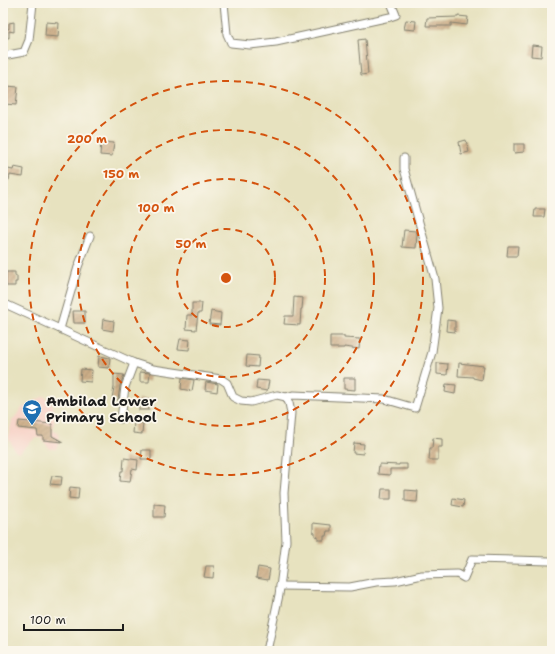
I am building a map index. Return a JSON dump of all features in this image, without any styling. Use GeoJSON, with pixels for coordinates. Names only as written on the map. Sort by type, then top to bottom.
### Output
{"type":"FeatureCollection","features":[{"type":"Feature","properties":{"kind":"street"},"geometry":{"type":"LineString","coordinates":[[3,55],[24,52],[29,40],[33,3]]}},
{"type":"Feature","properties":{"kind":"street"},"geometry":{"type":"LineString","coordinates":[[224,3],[227,34],[231,43],[250,45],[276,42],[390,17],[396,15],[391,3]]}},
{"type":"Feature","properties":{"kind":"street"},"geometry":{"type":"LineString","coordinates":[[3,303],[134,363],[154,369],[221,379],[227,383],[233,397],[241,401],[251,402],[277,395],[286,397],[293,395],[384,399],[415,408],[432,352],[438,308],[435,279],[404,170],[404,158]]}},
{"type":"Feature","properties":{"kind":"street"},"geometry":{"type":"LineString","coordinates":[[60,329],[78,267],[90,236]]}},
{"type":"Feature","properties":{"kind":"street"},"geometry":{"type":"LineString","coordinates":[[121,419],[125,387],[134,363]]}},
{"type":"Feature","properties":{"kind":"street"},"geometry":{"type":"LineString","coordinates":[[268,651],[280,586],[286,541],[284,493],[291,413],[286,397]]}},
{"type":"Feature","properties":{"kind":"street"},"geometry":{"type":"LineString","coordinates":[[280,586],[350,586],[395,581],[422,575],[457,574],[464,578],[472,559],[550,561]]}},
{"type":"Feature","properties":{"kind":"shaded area","name":"Ambilad Lower Primary School"},"geometry":{"type":"Polygon","coordinates":[[[44,396],[51,401],[55,413],[53,431],[59,433],[59,443],[56,449],[50,449],[41,438],[35,438],[19,453],[15,451],[8,437],[12,421],[22,408],[44,396]]]}},
{"type":"Feature","properties":{"kind":"building"},"geometry":{"type":"Polygon","coordinates":[[[458,16],[468,17],[467,25],[451,23],[451,26],[426,26],[427,18],[458,16]]]}},
{"type":"Feature","properties":{"kind":"building"},"geometry":{"type":"Polygon","coordinates":[[[406,20],[416,21],[415,30],[404,29],[406,20]]]}},
{"type":"Feature","properties":{"kind":"building"},"geometry":{"type":"Polygon","coordinates":[[[14,22],[14,32],[9,31],[9,38],[3,37],[3,28],[9,29],[9,23],[14,22]]]}},
{"type":"Feature","properties":{"kind":"building"},"geometry":{"type":"Polygon","coordinates":[[[46,22],[59,23],[58,37],[45,36],[46,22]]]}},
{"type":"Feature","properties":{"kind":"building"},"geometry":{"type":"Polygon","coordinates":[[[365,39],[368,74],[361,75],[358,40],[365,39]]]}},
{"type":"Feature","properties":{"kind":"building"},"geometry":{"type":"Polygon","coordinates":[[[532,45],[542,46],[541,57],[531,56],[532,45]]]}},
{"type":"Feature","properties":{"kind":"building"},"geometry":{"type":"Polygon","coordinates":[[[7,86],[18,87],[16,105],[5,104],[7,86]]]}},
{"type":"Feature","properties":{"kind":"building"},"geometry":{"type":"Polygon","coordinates":[[[466,140],[469,152],[461,154],[459,142],[466,140]]]}},
{"type":"Feature","properties":{"kind":"building"},"geometry":{"type":"Polygon","coordinates":[[[101,142],[114,143],[112,156],[100,155],[101,142]]]}},
{"type":"Feature","properties":{"kind":"building"},"geometry":{"type":"Polygon","coordinates":[[[514,144],[524,144],[524,152],[514,153],[514,144]]]}},
{"type":"Feature","properties":{"kind":"building"},"geometry":{"type":"Polygon","coordinates":[[[14,167],[24,169],[23,177],[10,175],[9,180],[3,180],[3,168],[13,170],[14,167]]]}},
{"type":"Feature","properties":{"kind":"building"},"geometry":{"type":"Polygon","coordinates":[[[535,209],[545,209],[544,217],[534,217],[535,209]]]}},
{"type":"Feature","properties":{"kind":"building"},"geometry":{"type":"Polygon","coordinates":[[[404,230],[416,231],[416,248],[402,247],[404,230]]]}},
{"type":"Feature","properties":{"kind":"building"},"geometry":{"type":"Polygon","coordinates":[[[508,246],[518,246],[517,256],[507,256],[508,246]]]}},
{"type":"Feature","properties":{"kind":"building"},"geometry":{"type":"Polygon","coordinates":[[[6,272],[15,272],[17,282],[15,282],[15,286],[6,286],[6,272]]]}},
{"type":"Feature","properties":{"kind":"building"},"geometry":{"type":"Polygon","coordinates":[[[294,297],[303,298],[300,325],[284,324],[285,316],[293,316],[294,297]]]}},
{"type":"Feature","properties":{"kind":"building"},"geometry":{"type":"Polygon","coordinates":[[[192,303],[202,303],[201,313],[198,313],[196,330],[186,329],[187,315],[192,315],[192,303]]]}},
{"type":"Feature","properties":{"kind":"building"},"geometry":{"type":"Polygon","coordinates":[[[73,311],[85,311],[85,323],[74,323],[73,311]]]}},
{"type":"Feature","properties":{"kind":"building"},"geometry":{"type":"Polygon","coordinates":[[[211,311],[221,313],[220,325],[209,324],[211,311]]]}},
{"type":"Feature","properties":{"kind":"building"},"geometry":{"type":"Polygon","coordinates":[[[103,319],[114,321],[113,331],[102,329],[103,319]]]}},
{"type":"Feature","properties":{"kind":"building"},"geometry":{"type":"Polygon","coordinates":[[[447,320],[455,321],[455,332],[446,331],[447,320]]]}},
{"type":"Feature","properties":{"kind":"building"},"geometry":{"type":"Polygon","coordinates":[[[330,336],[344,336],[344,338],[360,339],[359,349],[344,347],[330,348],[330,336]]]}},
{"type":"Feature","properties":{"kind":"building"},"geometry":{"type":"Polygon","coordinates":[[[180,339],[190,340],[189,350],[178,349],[180,339]]]}},
{"type":"Feature","properties":{"kind":"building"},"geometry":{"type":"Polygon","coordinates":[[[247,355],[259,356],[258,367],[246,366],[247,355]]]}},
{"type":"Feature","properties":{"kind":"building"},"geometry":{"type":"Polygon","coordinates":[[[99,356],[110,358],[109,368],[98,367],[99,356]]]}},
{"type":"Feature","properties":{"kind":"building"},"geometry":{"type":"Polygon","coordinates":[[[437,363],[448,364],[447,375],[437,374],[437,363]]]}},
{"type":"Feature","properties":{"kind":"building"},"geometry":{"type":"Polygon","coordinates":[[[459,363],[484,366],[482,380],[473,377],[458,376],[459,363]]]}},
{"type":"Feature","properties":{"kind":"building"},"geometry":{"type":"Polygon","coordinates":[[[81,369],[92,370],[91,382],[80,381],[81,369]]]}},
{"type":"Feature","properties":{"kind":"building"},"geometry":{"type":"Polygon","coordinates":[[[140,372],[150,373],[149,382],[140,382],[140,372]]]}},
{"type":"Feature","properties":{"kind":"building"},"geometry":{"type":"Polygon","coordinates":[[[114,374],[124,375],[120,386],[118,400],[112,399],[114,374]]]}},
{"type":"Feature","properties":{"kind":"building"},"geometry":{"type":"Polygon","coordinates":[[[182,378],[194,380],[192,391],[181,389],[182,378]]]}},
{"type":"Feature","properties":{"kind":"building"},"geometry":{"type":"Polygon","coordinates":[[[344,378],[355,378],[355,390],[344,389],[344,378]]]}},
{"type":"Feature","properties":{"kind":"building"},"geometry":{"type":"Polygon","coordinates":[[[257,380],[269,381],[267,391],[256,389],[257,380]]]}},
{"type":"Feature","properties":{"kind":"building"},"geometry":{"type":"Polygon","coordinates":[[[206,382],[218,384],[217,392],[205,390],[206,382]]]}},
{"type":"Feature","properties":{"kind":"building"},"geometry":{"type":"Polygon","coordinates":[[[446,384],[456,385],[455,394],[445,392],[446,384]]]}},
{"type":"Feature","properties":{"kind":"building"},"geometry":{"type":"Polygon","coordinates":[[[139,399],[149,399],[149,410],[139,410],[139,399]]]}},
{"type":"Feature","properties":{"kind":"building"},"geometry":{"type":"Polygon","coordinates":[[[19,421],[52,424],[52,436],[63,442],[43,440],[43,436],[38,436],[37,430],[18,428],[19,421]]]}},
{"type":"Feature","properties":{"kind":"building"},"geometry":{"type":"Polygon","coordinates":[[[134,422],[143,423],[142,434],[133,433],[134,422]]]}},
{"type":"Feature","properties":{"kind":"building"},"geometry":{"type":"Polygon","coordinates":[[[433,438],[442,439],[442,447],[438,447],[438,460],[429,460],[433,438]]]}},
{"type":"Feature","properties":{"kind":"building"},"geometry":{"type":"Polygon","coordinates":[[[354,443],[364,444],[363,454],[353,453],[354,443]]]}},
{"type":"Feature","properties":{"kind":"building"},"geometry":{"type":"Polygon","coordinates":[[[142,450],[151,450],[151,459],[141,459],[142,450]]]}},
{"type":"Feature","properties":{"kind":"building"},"geometry":{"type":"Polygon","coordinates":[[[124,458],[138,460],[137,470],[132,469],[130,482],[120,481],[121,471],[123,471],[124,458]]]}},
{"type":"Feature","properties":{"kind":"building"},"geometry":{"type":"Polygon","coordinates":[[[379,464],[407,464],[407,469],[390,469],[390,475],[378,474],[379,464]]]}},
{"type":"Feature","properties":{"kind":"building"},"geometry":{"type":"Polygon","coordinates":[[[52,476],[62,477],[61,485],[50,484],[52,476]]]}},
{"type":"Feature","properties":{"kind":"building"},"geometry":{"type":"Polygon","coordinates":[[[70,487],[79,488],[78,499],[69,498],[70,487]]]}},
{"type":"Feature","properties":{"kind":"building"},"geometry":{"type":"Polygon","coordinates":[[[382,489],[391,489],[391,499],[381,499],[382,489]]]}},
{"type":"Feature","properties":{"kind":"building"},"geometry":{"type":"Polygon","coordinates":[[[405,490],[418,491],[417,502],[405,501],[405,490]]]}},
{"type":"Feature","properties":{"kind":"building"},"geometry":{"type":"Polygon","coordinates":[[[453,498],[464,500],[463,507],[452,505],[453,498]]]}},
{"type":"Feature","properties":{"kind":"building"},"geometry":{"type":"Polygon","coordinates":[[[154,504],[165,505],[164,517],[154,517],[154,504]]]}},
{"type":"Feature","properties":{"kind":"building"},"geometry":{"type":"Polygon","coordinates":[[[313,523],[331,525],[331,531],[327,531],[326,536],[324,536],[324,540],[318,540],[318,537],[315,536],[315,533],[313,532],[313,523]]]}},
{"type":"Feature","properties":{"kind":"building"},"geometry":{"type":"Polygon","coordinates":[[[206,566],[214,566],[213,578],[204,577],[206,566]]]}},
{"type":"Feature","properties":{"kind":"building"},"geometry":{"type":"Polygon","coordinates":[[[258,567],[270,569],[268,580],[256,578],[258,567]]]}},
{"type":"Feature","properties":{"kind":"place","name":"Ambilad Lower Primary School"},"geometry":{"type":"Point","coordinates":[32,426]}}]}
